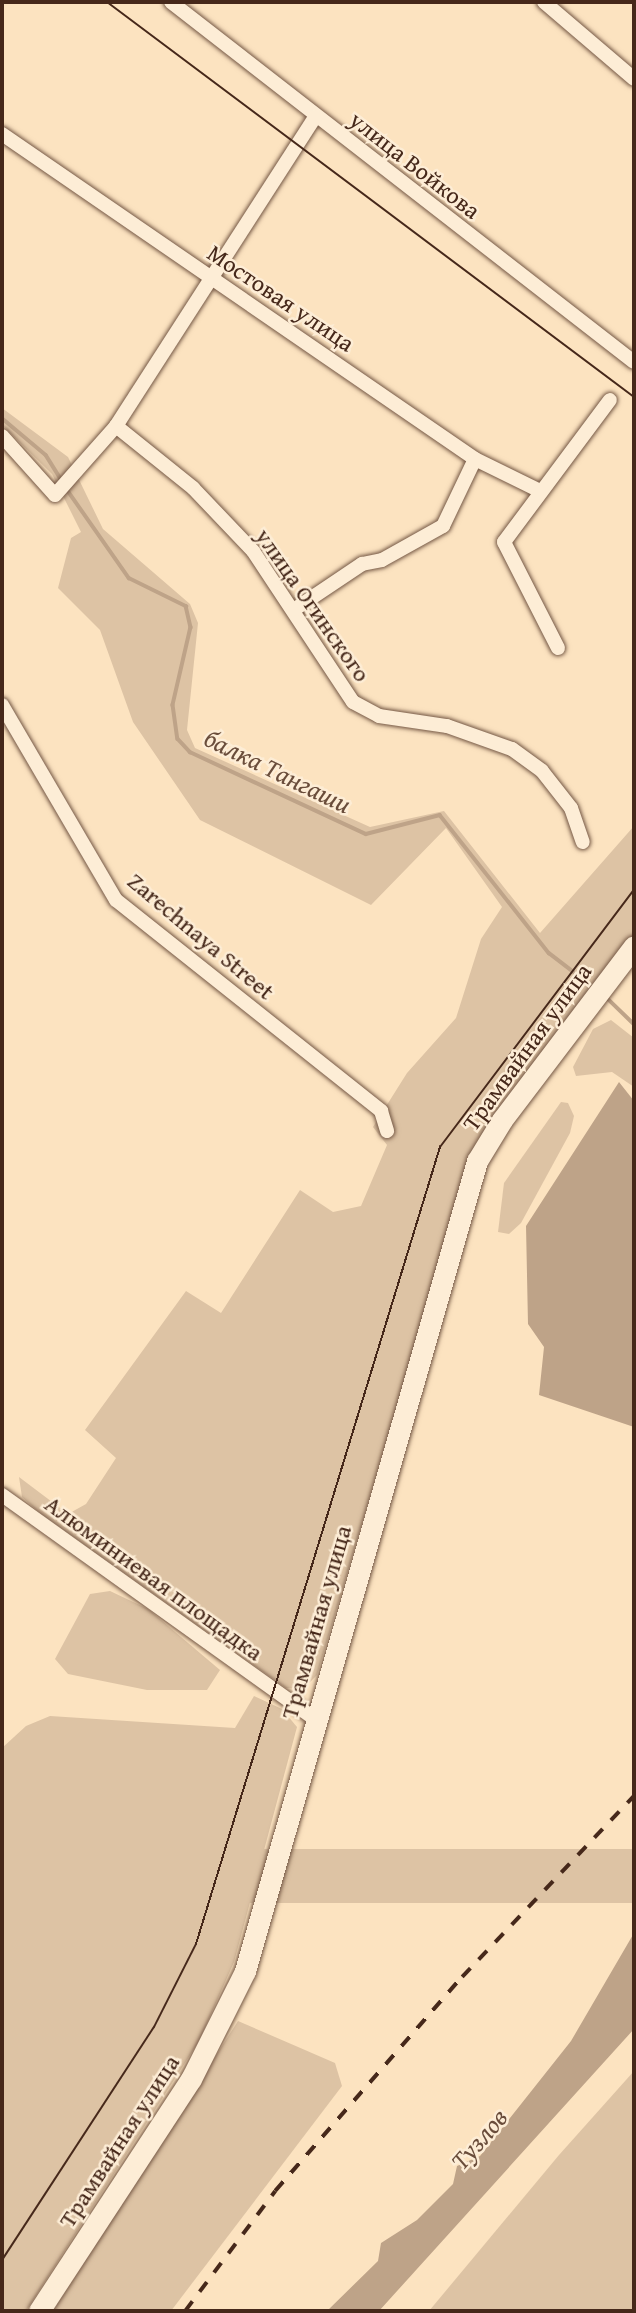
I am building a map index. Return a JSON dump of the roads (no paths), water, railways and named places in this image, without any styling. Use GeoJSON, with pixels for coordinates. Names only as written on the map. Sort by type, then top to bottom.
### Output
{"type":"FeatureCollection","features":[{"type":"Feature","properties":{"kind":"main road","name":"Трамвайная улица"},"geometry":{"type":"LineString","coordinates":[[39,2311],[222,2026],[245,1971],[477,1161],[634,946]]}},
{"type":"Feature","properties":{"kind":"street","name":"улица Войкова"},"geometry":{"type":"LineString","coordinates":[[171,2],[315,117],[634,362]]}},
{"type":"Feature","properties":{"kind":"street"},"geometry":{"type":"LineString","coordinates":[[544,2],[634,79]]}},
{"type":"Feature","properties":{"kind":"street"},"geometry":{"type":"LineString","coordinates":[[2,436],[55,495],[116,426],[315,117]]}},
{"type":"Feature","properties":{"kind":"street","name":"Мостовая улица"},"geometry":{"type":"LineString","coordinates":[[2,134],[475,459],[540,491]]}},
{"type":"Feature","properties":{"kind":"street"},"geometry":{"type":"LineString","coordinates":[[558,648],[504,542],[610,400]]}},
{"type":"Feature","properties":{"kind":"street","name":"улица Огинского"},"geometry":{"type":"LineString","coordinates":[[116,426],[192,488],[253,551],[295,609],[353,702],[379,716],[447,726],[512,749],[542,771],[571,808],[583,842]]}},
{"type":"Feature","properties":{"kind":"street"},"geometry":{"type":"LineString","coordinates":[[295,609],[362,564],[382,560],[443,526],[475,459]]}},
{"type":"Feature","properties":{"kind":"street","name":"Zarechnaya Street"},"geometry":{"type":"LineString","coordinates":[[2,705],[116,900],[381,1111],[387,1131]]}},
{"type":"Feature","properties":{"kind":"street","name":"Алюминиевая площадка"},"geometry":{"type":"LineString","coordinates":[[2,1495],[316,1720]]}},
{"type":"Feature","properties":{"kind":"waterway","name":"балка Тангаши"},"geometry":{"type":"LineString","coordinates":[[2,418],[46,455],[62,481]]}},
{"type":"Feature","properties":{"kind":"waterway","name":"балка Тангаши"},"geometry":{"type":"LineString","coordinates":[[66,488],[129,578],[186,606],[191,627],[173,705],[178,739],[190,752],[366,834],[440,815],[549,953],[592,986]]}},
{"type":"Feature","properties":{"kind":"waterway","name":"балка Тангаши"},"geometry":{"type":"LineString","coordinates":[[604,995],[634,1024]]}},
{"type":"Feature","properties":{"kind":"tram line"},"geometry":{"type":"LineString","coordinates":[[107,2],[634,397]]}},
{"type":"Feature","properties":{"kind":"tram line"},"geometry":{"type":"LineString","coordinates":[[2,2260],[154,2027],[196,1944],[440,1147],[634,890]]}},
{"type":"Feature","properties":{"kind":"railway"},"geometry":{"type":"LineString","coordinates":[[185,2311],[275,2191],[462,1977],[634,1796]]}},
{"type":"Feature","properties":{"kind":"water label","name":"Тузлов"},"geometry":{"type":"Point","coordinates":[479,2139]}}]}
